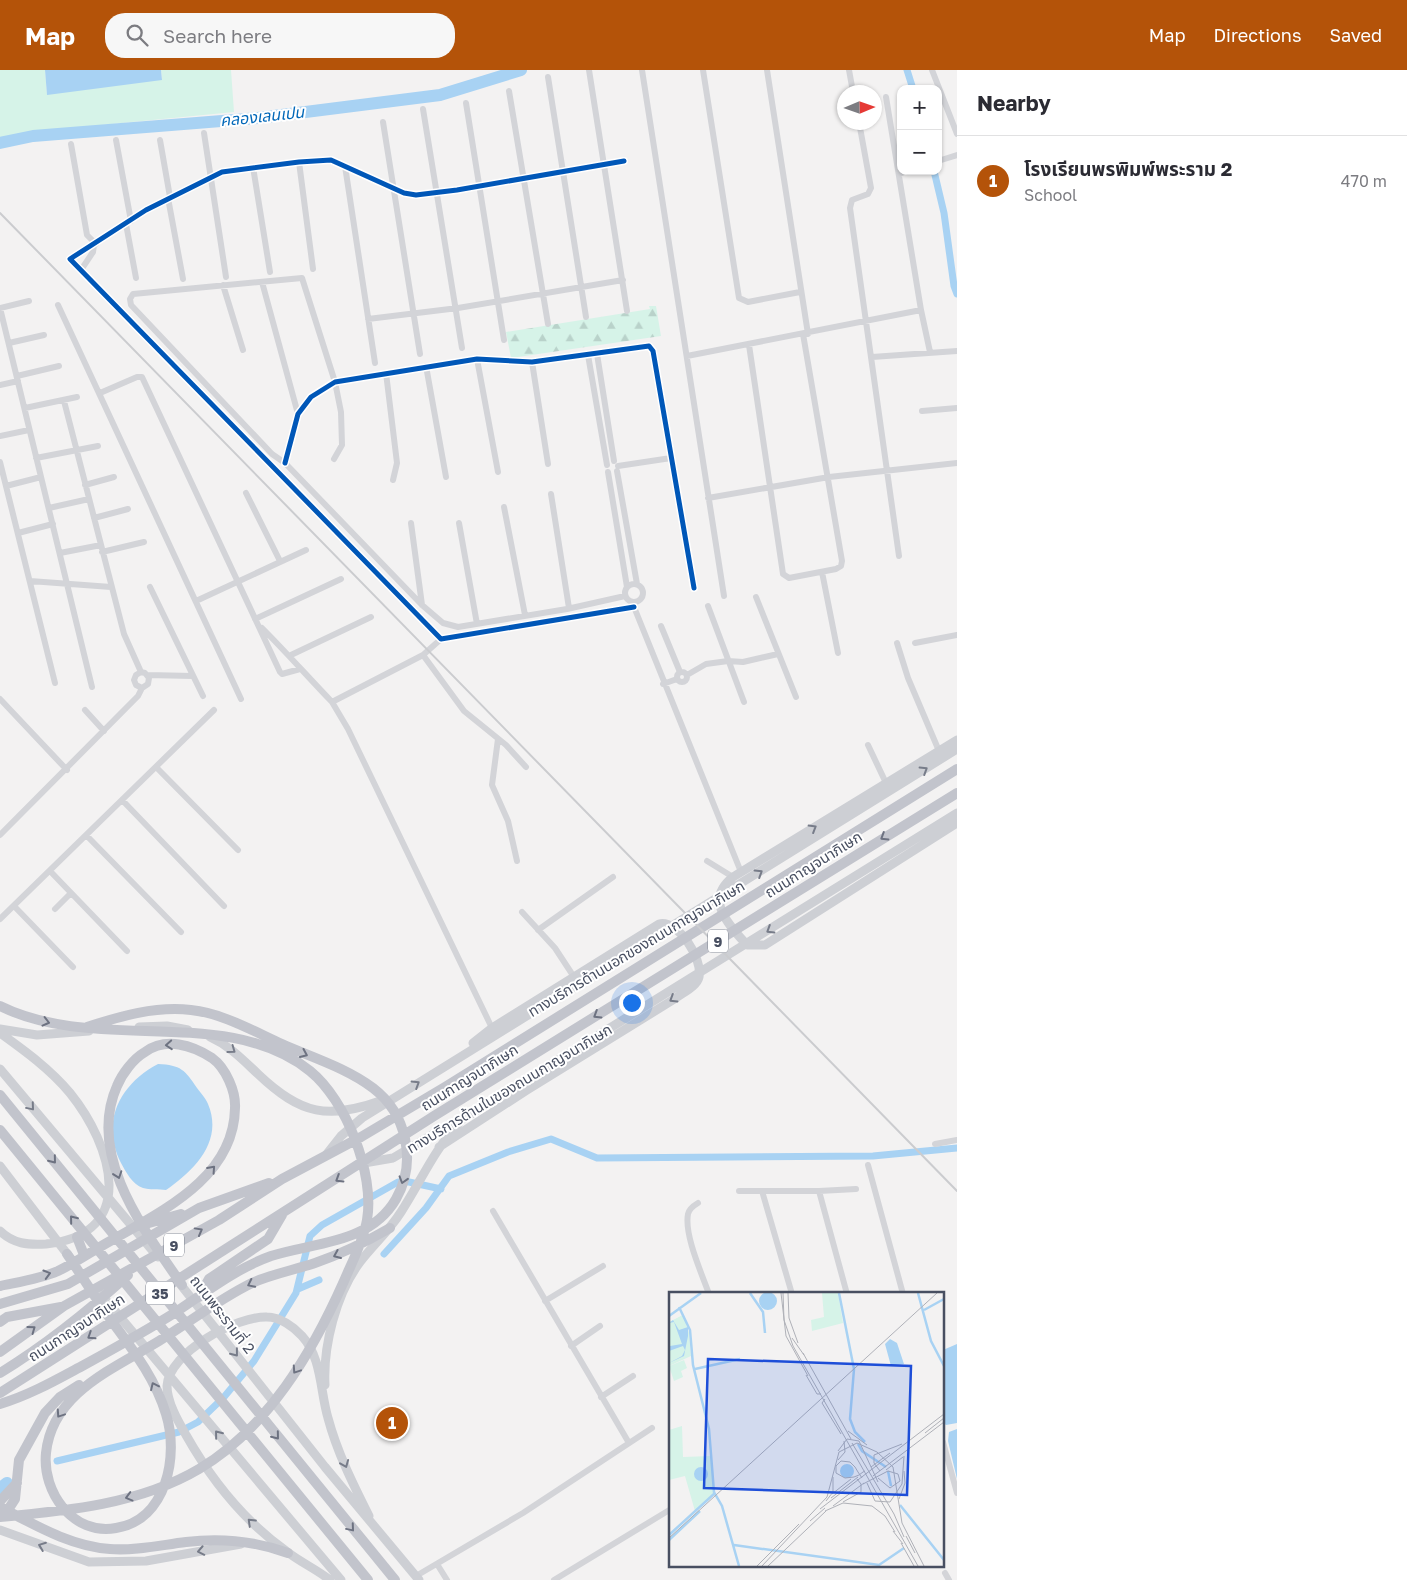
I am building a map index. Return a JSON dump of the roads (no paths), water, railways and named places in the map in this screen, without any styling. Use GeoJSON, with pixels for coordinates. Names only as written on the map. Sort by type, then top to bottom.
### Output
{"type":"FeatureCollection","features":[{"type":"Feature","properties":{"kind":"highway","name":"ถนนกาญจนาภิเษก"},"geometry":{"type":"LineString","coordinates":[[0,1352],[64,1306],[219,1220],[282,1179],[324,1157],[501,1052],[957,769]]}},
{"type":"Feature","properties":{"kind":"highway","name":"ถนนกาญจนาภิเษก"},"geometry":{"type":"LineString","coordinates":[[0,1393],[510,1069],[957,793]]}},
{"type":"Feature","properties":{"kind":"highway"},"geometry":{"type":"LineString","coordinates":[[0,1006],[33,1019],[71,1027],[239,1038],[266,1046],[294,1060],[325,1085],[343,1112],[363,1171],[368,1206],[367,1221],[361,1241],[317,1336],[271,1406],[228,1449],[192,1473],[140,1494],[93,1505],[0,1517]]}},
{"type":"Feature","properties":{"kind":"highway"},"geometry":{"type":"LineString","coordinates":[[0,1404],[26,1396],[164,1319],[248,1267],[300,1247],[344,1239],[373,1225],[385,1214],[396,1199],[403,1183],[407,1159],[405,1133],[384,1097],[356,1077],[206,1012],[169,1009],[130,1014],[67,1033]]}},
{"type":"Feature","properties":{"kind":"highway"},"geometry":{"type":"LineString","coordinates":[[0,1286],[58,1271],[131,1229],[194,1188],[216,1166],[227,1150],[235,1123],[236,1102],[232,1086],[214,1060],[183,1044],[162,1045],[144,1052],[124,1072],[112,1098],[108,1116],[110,1148],[130,1204],[182,1285]]}},
{"type":"Feature","properties":{"kind":"highway","name":"35"},"geometry":{"type":"LineString","coordinates":[[0,1095],[395,1580]]}},
{"type":"Feature","properties":{"kind":"highway","name":"35"},"geometry":{"type":"LineString","coordinates":[[0,1130],[368,1580]]}},
{"type":"Feature","properties":{"kind":"highway"},"geometry":{"type":"LineString","coordinates":[[131,1229],[282,1179]]}},
{"type":"Feature","properties":{"kind":"highway"},"geometry":{"type":"LineString","coordinates":[[0,1304],[38,1294],[80,1279],[199,1208]]}},
{"type":"Feature","properties":{"kind":"highway"},"geometry":{"type":"LineString","coordinates":[[199,1296],[209,1279],[268,1239],[281,1215]]}},
{"type":"Feature","properties":{"kind":"highway"},"geometry":{"type":"LineString","coordinates":[[0,1522],[12,1504],[17,1487],[17,1468],[50,1406],[86,1381],[160,1340],[238,1291],[270,1276],[313,1264],[366,1242],[390,1228]]}},
{"type":"Feature","properties":{"kind":"highway"},"geometry":{"type":"LineString","coordinates":[[77,1237],[84,1255]]}},
{"type":"Feature","properties":{"kind":"highway"},"geometry":{"type":"LineString","coordinates":[[67,1254],[144,1365],[166,1416],[172,1453],[164,1488],[149,1510],[132,1523],[115,1529],[98,1528],[72,1517],[61,1507],[53,1495],[48,1477],[46,1457],[48,1437],[58,1415],[74,1396],[98,1376]]}},
{"type":"Feature","properties":{"kind":"highway","name":"ถนนกาญจนาภิเษก"},"geometry":{"type":"LineString","coordinates":[[0,1373],[42,1347],[74,1321],[86,1314],[140,1264]]}},
{"type":"Feature","properties":{"kind":"highway"},"geometry":{"type":"LineString","coordinates":[[0,1322],[7,1317],[64,1306]]}},
{"type":"Feature","properties":{"kind":"highway"},"geometry":{"type":"LineString","coordinates":[[160,1340],[164,1319]]}},
{"type":"Feature","properties":{"kind":"highway"},"geometry":{"type":"LineString","coordinates":[[0,1501],[17,1487]]}},
{"type":"Feature","properties":{"kind":"highway"},"geometry":{"type":"LineString","coordinates":[[0,1507],[64,1538],[81,1544],[111,1549],[212,1540],[264,1545],[288,1553]]}},
{"type":"Feature","properties":{"kind":"main road"},"geometry":{"type":"LineString","coordinates":[[957,740],[889,787],[737,874],[723,885],[719,893],[720,904],[729,926],[747,945],[765,945],[957,823]]}},
{"type":"Feature","properties":{"kind":"main road","name":"ทางบริการด้านนอกของถนนกาญจนาภิเษก"},"geometry":{"type":"LineString","coordinates":[[324,1157],[352,1125],[493,1032],[889,787],[957,749]]}},
{"type":"Feature","properties":{"kind":"main road","name":"ทางบริการด้านในของถนนกาญจนาภิเษก"},"geometry":{"type":"LineString","coordinates":[[364,1163],[393,1158],[463,1119],[957,813]]}},
{"type":"Feature","properties":{"kind":"main road"},"geometry":{"type":"LineString","coordinates":[[439,1147],[676,998],[695,984],[699,978],[700,968],[686,941],[672,924],[666,922],[659,924],[574,977],[493,1032]]}},
{"type":"Feature","properties":{"kind":"main road"},"geometry":{"type":"LineString","coordinates":[[0,1029],[37,1034],[167,1026],[200,1032],[220,1042],[237,1053],[289,1101],[320,1111],[345,1111],[398,1095]]}},
{"type":"Feature","properties":{"kind":"main road"},"geometry":{"type":"LineString","coordinates":[[0,1034],[56,1078],[81,1109],[98,1141],[107,1172],[109,1200],[99,1220],[77,1237],[65,1241],[32,1245],[18,1243],[0,1231]]}},
{"type":"Feature","properties":{"kind":"main road","name":"ถนนพระรามที่ 2"},"geometry":{"type":"LineString","coordinates":[[0,1070],[182,1285],[377,1532],[417,1578]]}},
{"type":"Feature","properties":{"kind":"main road"},"geometry":{"type":"LineString","coordinates":[[328,1418],[325,1363],[340,1301],[360,1262],[390,1228],[430,1160],[463,1119]]}},
{"type":"Feature","properties":{"kind":"main road"},"geometry":{"type":"LineString","coordinates":[[0,1166],[67,1254],[341,1580]]}},
{"type":"Feature","properties":{"kind":"main road"},"geometry":{"type":"LineString","coordinates":[[330,1580],[288,1553],[263,1533],[224,1494],[192,1446],[169,1399],[167,1386],[171,1373],[184,1355],[226,1328],[249,1319],[269,1317],[290,1325],[302,1336],[313,1351],[328,1418],[354,1484],[377,1532]]}},
{"type":"Feature","properties":{"kind":"main road"},"geometry":{"type":"LineString","coordinates":[[0,1530],[48,1549],[89,1562],[146,1561],[249,1543]]}},
{"type":"Feature","properties":{"kind":"street"},"geometry":{"type":"LineString","coordinates":[[589,70],[628,311]]}},
{"type":"Feature","properties":{"kind":"street"},"geometry":{"type":"LineString","coordinates":[[642,70],[724,596]]}},
{"type":"Feature","properties":{"kind":"street"},"geometry":{"type":"LineString","coordinates":[[703,70],[740,298],[748,302],[800,292]]}},
{"type":"Feature","properties":{"kind":"street"},"geometry":{"type":"LineString","coordinates":[[749,345],[783,574],[789,578],[836,569],[841,566],[842,561],[767,70]]}},
{"type":"Feature","properties":{"kind":"street"},"geometry":{"type":"LineString","coordinates":[[849,70],[852,85]]}},
{"type":"Feature","properties":{"kind":"street"},"geometry":{"type":"LineString","coordinates":[[932,70],[957,134]]}},
{"type":"Feature","properties":{"kind":"street"},"geometry":{"type":"LineString","coordinates":[[548,77],[586,317]]}},
{"type":"Feature","properties":{"kind":"street"},"geometry":{"type":"LineString","coordinates":[[509,91],[548,324]]}},
{"type":"Feature","properties":{"kind":"street"},"geometry":{"type":"LineString","coordinates":[[886,97],[897,162]]}},
{"type":"Feature","properties":{"kind":"street"},"geometry":{"type":"LineString","coordinates":[[466,103],[504,340]]}},
{"type":"Feature","properties":{"kind":"street"},"geometry":{"type":"LineString","coordinates":[[423,109],[462,348]]}},
{"type":"Feature","properties":{"kind":"street"},"geometry":{"type":"LineString","coordinates":[[383,122],[391,188],[420,354]]}},
{"type":"Feature","properties":{"kind":"street"},"geometry":{"type":"LineString","coordinates":[[860,130],[871,188],[868,194],[852,200],[850,208],[898,556]]}},
{"type":"Feature","properties":{"kind":"street"},"geometry":{"type":"LineString","coordinates":[[204,133],[226,277]]}},
{"type":"Feature","properties":{"kind":"street"},"geometry":{"type":"LineString","coordinates":[[116,140],[136,278]]}},
{"type":"Feature","properties":{"kind":"street"},"geometry":{"type":"LineString","coordinates":[[160,140],[184,279]]}},
{"type":"Feature","properties":{"kind":"street"},"geometry":{"type":"LineString","coordinates":[[71,144],[87,235],[95,245],[94,252],[81,270]]}},
{"type":"Feature","properties":{"kind":"street"},"geometry":{"type":"LineString","coordinates":[[942,160],[957,155]]}},
{"type":"Feature","properties":{"kind":"street"},"geometry":{"type":"LineString","coordinates":[[441,639],[70,259],[85,247],[95,245],[128,222],[169,198],[222,172],[253,167],[331,160],[391,188],[416,195],[624,161]]}},
{"type":"Feature","properties":{"kind":"street"},"geometry":{"type":"LineString","coordinates":[[299,162],[313,269]]}},
{"type":"Feature","properties":{"kind":"street"},"geometry":{"type":"LineString","coordinates":[[344,166],[375,363]]}},
{"type":"Feature","properties":{"kind":"street"},"geometry":{"type":"LineString","coordinates":[[253,167],[270,272]]}},
{"type":"Feature","properties":{"kind":"street"},"geometry":{"type":"LineString","coordinates":[[899,175],[921,310],[930,352]]}},
{"type":"Feature","properties":{"kind":"street"},"geometry":{"type":"LineString","coordinates":[[334,459],[342,445],[341,412],[335,382],[302,278],[133,294],[130,298],[131,305],[272,454],[285,462],[422,605],[450,626],[477,624],[625,596]]}},
{"type":"Feature","properties":{"kind":"street"},"geometry":{"type":"LineString","coordinates":[[368,319],[456,308],[623,280]]}},
{"type":"Feature","properties":{"kind":"street"},"geometry":{"type":"LineString","coordinates":[[262,282],[298,414]]}},
{"type":"Feature","properties":{"kind":"street"},"geometry":{"type":"LineString","coordinates":[[223,284],[243,350]]}},
{"type":"Feature","properties":{"kind":"street"},"geometry":{"type":"LineString","coordinates":[[29,301],[0,308],[3,334],[9,343],[92,688]]}},
{"type":"Feature","properties":{"kind":"street"},"geometry":{"type":"LineString","coordinates":[[58,305],[241,699]]}},
{"type":"Feature","properties":{"kind":"street"},"geometry":{"type":"LineString","coordinates":[[687,356],[921,310]]}},
{"type":"Feature","properties":{"kind":"street"},"geometry":{"type":"LineString","coordinates":[[9,343],[44,335]]}},
{"type":"Feature","properties":{"kind":"street"},"geometry":{"type":"LineString","coordinates":[[285,462],[298,414],[311,397],[335,382],[477,359],[532,362],[649,346],[652,348],[694,588]]}},
{"type":"Feature","properties":{"kind":"street"},"geometry":{"type":"LineString","coordinates":[[872,357],[957,351]]}},
{"type":"Feature","properties":{"kind":"street"},"geometry":{"type":"LineString","coordinates":[[332,702],[423,655],[441,639],[634,605],[639,601],[643,590],[637,584],[597,354]]}},
{"type":"Feature","properties":{"kind":"street"},"geometry":{"type":"LineString","coordinates":[[588,355],[627,587],[625,596]]}},
{"type":"Feature","properties":{"kind":"street"},"geometry":{"type":"LineString","coordinates":[[477,359],[498,472]]}},
{"type":"Feature","properties":{"kind":"street"},"geometry":{"type":"LineString","coordinates":[[532,362],[548,464]]}},
{"type":"Feature","properties":{"kind":"street"},"geometry":{"type":"LineString","coordinates":[[0,385],[59,366]]}},
{"type":"Feature","properties":{"kind":"street"},"geometry":{"type":"LineString","coordinates":[[426,366],[446,477]]}},
{"type":"Feature","properties":{"kind":"street"},"geometry":{"type":"LineString","coordinates":[[386,373],[398,463],[393,480]]}},
{"type":"Feature","properties":{"kind":"street"},"geometry":{"type":"LineString","coordinates":[[100,393],[137,377],[142,377],[280,672],[282,674],[300,669]]}},
{"type":"Feature","properties":{"kind":"street"},"geometry":{"type":"LineString","coordinates":[[25,408],[77,397]]}},
{"type":"Feature","properties":{"kind":"street"},"geometry":{"type":"LineString","coordinates":[[0,834],[67,770],[138,696],[142,688],[148,684],[126,641],[64,401]]}},
{"type":"Feature","properties":{"kind":"street"},"geometry":{"type":"LineString","coordinates":[[922,411],[957,408]]}},
{"type":"Feature","properties":{"kind":"street"},"geometry":{"type":"LineString","coordinates":[[0,436],[29,430]]}},
{"type":"Feature","properties":{"kind":"street"},"geometry":{"type":"LineString","coordinates":[[36,458],[98,446]]}},
{"type":"Feature","properties":{"kind":"street"},"geometry":{"type":"LineString","coordinates":[[607,468],[671,458]]}},
{"type":"Feature","properties":{"kind":"street"},"geometry":{"type":"LineString","coordinates":[[0,462],[54,683]]}},
{"type":"Feature","properties":{"kind":"street"},"geometry":{"type":"LineString","coordinates":[[708,498],[829,478],[957,463]]}},
{"type":"Feature","properties":{"kind":"street"},"geometry":{"type":"LineString","coordinates":[[607,468],[612,473],[616,466]]}},
{"type":"Feature","properties":{"kind":"street"},"geometry":{"type":"LineString","coordinates":[[6,486],[41,477]]}},
{"type":"Feature","properties":{"kind":"street"},"geometry":{"type":"LineString","coordinates":[[85,485],[114,477]]}},
{"type":"Feature","properties":{"kind":"street"},"geometry":{"type":"LineString","coordinates":[[246,493],[280,561]]}},
{"type":"Feature","properties":{"kind":"street"},"geometry":{"type":"LineString","coordinates":[[551,494],[569,608]]}},
{"type":"Feature","properties":{"kind":"street"},"geometry":{"type":"LineString","coordinates":[[49,508],[89,498]]}},
{"type":"Feature","properties":{"kind":"street"},"geometry":{"type":"LineString","coordinates":[[504,507],[525,615]]}},
{"type":"Feature","properties":{"kind":"street"},"geometry":{"type":"LineString","coordinates":[[94,518],[128,509]]}},
{"type":"Feature","properties":{"kind":"street"},"geometry":{"type":"LineString","coordinates":[[411,523],[422,605]]}},
{"type":"Feature","properties":{"kind":"street"},"geometry":{"type":"LineString","coordinates":[[459,523],[477,624]]}},
{"type":"Feature","properties":{"kind":"street"},"geometry":{"type":"LineString","coordinates":[[18,533],[53,524]]}},
{"type":"Feature","properties":{"kind":"street"},"geometry":{"type":"LineString","coordinates":[[60,554],[144,542]]}},
{"type":"Feature","properties":{"kind":"street"},"geometry":{"type":"LineString","coordinates":[[196,601],[306,550]]}},
{"type":"Feature","properties":{"kind":"street"},"geometry":{"type":"LineString","coordinates":[[822,572],[838,653]]}},
{"type":"Feature","properties":{"kind":"street"},"geometry":{"type":"LineString","coordinates":[[257,622],[341,579]]}},
{"type":"Feature","properties":{"kind":"street"},"geometry":{"type":"LineString","coordinates":[[30,581],[111,587]]}},
{"type":"Feature","properties":{"kind":"street"},"geometry":{"type":"LineString","coordinates":[[627,587],[637,584]]}},
{"type":"Feature","properties":{"kind":"street"},"geometry":{"type":"LineString","coordinates":[[150,587],[203,696]]}},
{"type":"Feature","properties":{"kind":"street"},"geometry":{"type":"LineString","coordinates":[[625,596],[634,605],[737,874]]}},
{"type":"Feature","properties":{"kind":"street"},"geometry":{"type":"LineString","coordinates":[[756,597],[796,697]]}},
{"type":"Feature","properties":{"kind":"street"},"geometry":{"type":"LineString","coordinates":[[708,606],[744,702]]}},
{"type":"Feature","properties":{"kind":"street"},"geometry":{"type":"LineString","coordinates":[[291,655],[370,617]]}},
{"type":"Feature","properties":{"kind":"street"},"geometry":{"type":"LineString","coordinates":[[257,622],[291,655],[300,669],[332,702],[348,729],[493,1032]]}},
{"type":"Feature","properties":{"kind":"street"},"geometry":{"type":"LineString","coordinates":[[661,626],[681,675]]}},
{"type":"Feature","properties":{"kind":"street"},"geometry":{"type":"LineString","coordinates":[[915,643],[957,635]]}},
{"type":"Feature","properties":{"kind":"street"},"geometry":{"type":"LineString","coordinates":[[897,643],[908,678],[939,751]]}},
{"type":"Feature","properties":{"kind":"street"},"geometry":{"type":"LineString","coordinates":[[663,684],[700,666],[728,661],[744,662],[778,654]]}},
{"type":"Feature","properties":{"kind":"street"},"geometry":{"type":"LineString","coordinates":[[423,655],[464,711],[498,739],[526,767]]}},
{"type":"Feature","properties":{"kind":"street"},"geometry":{"type":"LineString","coordinates":[[142,688],[136,685],[134,680],[136,675],[193,676]]}},
{"type":"Feature","properties":{"kind":"street"},"geometry":{"type":"LineString","coordinates":[[0,698],[67,770]]}},
{"type":"Feature","properties":{"kind":"street"},"geometry":{"type":"LineString","coordinates":[[85,710],[104,731]]}},
{"type":"Feature","properties":{"kind":"street"},"geometry":{"type":"LineString","coordinates":[[0,919],[214,710]]}},
{"type":"Feature","properties":{"kind":"street"},"geometry":{"type":"LineString","coordinates":[[498,739],[492,785],[508,821],[517,861]]}},
{"type":"Feature","properties":{"kind":"street"},"geometry":{"type":"LineString","coordinates":[[868,745],[889,787]]}},
{"type":"Feature","properties":{"kind":"street"},"geometry":{"type":"LineString","coordinates":[[156,767],[238,850]]}},
{"type":"Feature","properties":{"kind":"street"},"geometry":{"type":"LineString","coordinates":[[122,801],[224,906]]}},
{"type":"Feature","properties":{"kind":"street"},"geometry":{"type":"LineString","coordinates":[[87,836],[181,932]]}},
{"type":"Feature","properties":{"kind":"street"},"geometry":{"type":"LineString","coordinates":[[707,861],[737,874]]}},
{"type":"Feature","properties":{"kind":"street"},"geometry":{"type":"LineString","coordinates":[[50,871],[127,951]]}},
{"type":"Feature","properties":{"kind":"street"},"geometry":{"type":"LineString","coordinates":[[538,930],[613,877]]}},
{"type":"Feature","properties":{"kind":"street"},"geometry":{"type":"LineString","coordinates":[[56,909],[71,893]]}},
{"type":"Feature","properties":{"kind":"street"},"geometry":{"type":"LineString","coordinates":[[14,906],[73,967]]}},
{"type":"Feature","properties":{"kind":"street"},"geometry":{"type":"LineString","coordinates":[[522,912],[555,948],[574,977]]}},
{"type":"Feature","properties":{"kind":"street"},"geometry":{"type":"LineString","coordinates":[[935,1144],[957,1140]]}},
{"type":"Feature","properties":{"kind":"street"},"geometry":{"type":"LineString","coordinates":[[868,1165],[902,1292]]}},
{"type":"Feature","properties":{"kind":"street"},"geometry":{"type":"LineString","coordinates":[[739,1190],[819,1191],[856,1189]]}},
{"type":"Feature","properties":{"kind":"street"},"geometry":{"type":"LineString","coordinates":[[762,1191],[791,1292]]}},
{"type":"Feature","properties":{"kind":"street"},"geometry":{"type":"LineString","coordinates":[[819,1191],[846,1292]]}},
{"type":"Feature","properties":{"kind":"street"},"geometry":{"type":"LineString","coordinates":[[698,1203],[692,1206],[687,1216],[689,1231],[708,1292]]}},
{"type":"Feature","properties":{"kind":"street"},"geometry":{"type":"LineString","coordinates":[[493,1211],[629,1443]]}},
{"type":"Feature","properties":{"kind":"street"},"geometry":{"type":"LineString","coordinates":[[545,1301],[603,1266]]}},
{"type":"Feature","properties":{"kind":"street"},"geometry":{"type":"LineString","coordinates":[[571,1346],[600,1326]]}},
{"type":"Feature","properties":{"kind":"street"},"geometry":{"type":"LineString","coordinates":[[601,1397],[633,1376]]}},
{"type":"Feature","properties":{"kind":"street"},"geometry":{"type":"LineString","coordinates":[[417,1578],[437,1564],[524,1513],[652,1428]]}},
{"type":"Feature","properties":{"kind":"street"},"geometry":{"type":"LineString","coordinates":[[944,1446],[957,1493]]}},
{"type":"Feature","properties":{"kind":"street"},"geometry":{"type":"LineString","coordinates":[[554,1580],[669,1510]]}},
{"type":"Feature","properties":{"kind":"street"},"geometry":{"type":"LineString","coordinates":[[437,1564],[447,1580]]}},
{"type":"Feature","properties":{"kind":"street"},"geometry":{"type":"LineString","coordinates":[[315,1569],[320,1580]]}},
{"type":"Feature","properties":{"kind":"street"},"geometry":{"type":"LineString","coordinates":[[945,1573],[950,1580]]}},
{"type":"Feature","properties":{"kind":"water"},"geometry":{"type":"Polygon","coordinates":[[[45,70],[161,70],[162,80],[47,95],[45,70]]]}},
{"type":"Feature","properties":{"kind":"water"},"geometry":{"type":"Polygon","coordinates":[[[158,1064],[177,1067],[189,1077],[206,1100],[212,1118],[212,1131],[209,1143],[203,1154],[186,1174],[166,1190],[143,1188],[133,1181],[121,1163],[115,1148],[113,1133],[113,1119],[124,1093],[133,1082],[158,1064]]]}},
{"type":"Feature","properties":{"kind":"water"},"geometry":{"type":"Polygon","coordinates":[[[957,1344],[957,1423],[946,1425],[944,1423],[944,1350],[957,1344]]]}},
{"type":"Feature","properties":{"kind":"water"},"geometry":{"type":"Polygon","coordinates":[[[957,1429],[957,1479],[948,1441],[949,1432],[957,1429]]]}},
{"type":"Feature","properties":{"kind":"waterway","name":"คลองเลนเปน"},"geometry":{"type":"LineString","coordinates":[[0,143],[33,136],[258,118],[440,95],[521,70]]}},
{"type":"Feature","properties":{"kind":"waterway"},"geometry":{"type":"LineString","coordinates":[[907,70],[912,85]]}},
{"type":"Feature","properties":{"kind":"waterway"},"geometry":{"type":"LineString","coordinates":[[935,175],[944,213],[954,286],[957,294]]}},
{"type":"Feature","properties":{"kind":"waterway"},"geometry":{"type":"LineString","coordinates":[[384,1254],[426,1208],[449,1176],[508,1152],[551,1139],[597,1158],[873,1156],[957,1148]]}},
{"type":"Feature","properties":{"kind":"waterway"},"geometry":{"type":"LineString","coordinates":[[57,1461],[179,1432],[198,1422],[224,1397],[254,1361],[296,1293],[310,1236],[322,1225],[398,1182],[409,1182],[441,1189]]}},
{"type":"Feature","properties":{"kind":"waterway"},"geometry":{"type":"LineString","coordinates":[[298,1289],[319,1280]]}},
{"type":"Feature","properties":{"kind":"waterway"},"geometry":{"type":"LineString","coordinates":[[0,1488],[7,1483]]}},
{"type":"Feature","properties":{"kind":"railway"},"geometry":{"type":"LineString","coordinates":[[0,213],[957,1191]]}},
{"type":"Feature","properties":{"kind":"place","name":"โรงเรียนพรพิมพ์พระราม 2"},"geometry":{"type":"Point","coordinates":[392,1423]}}]}
